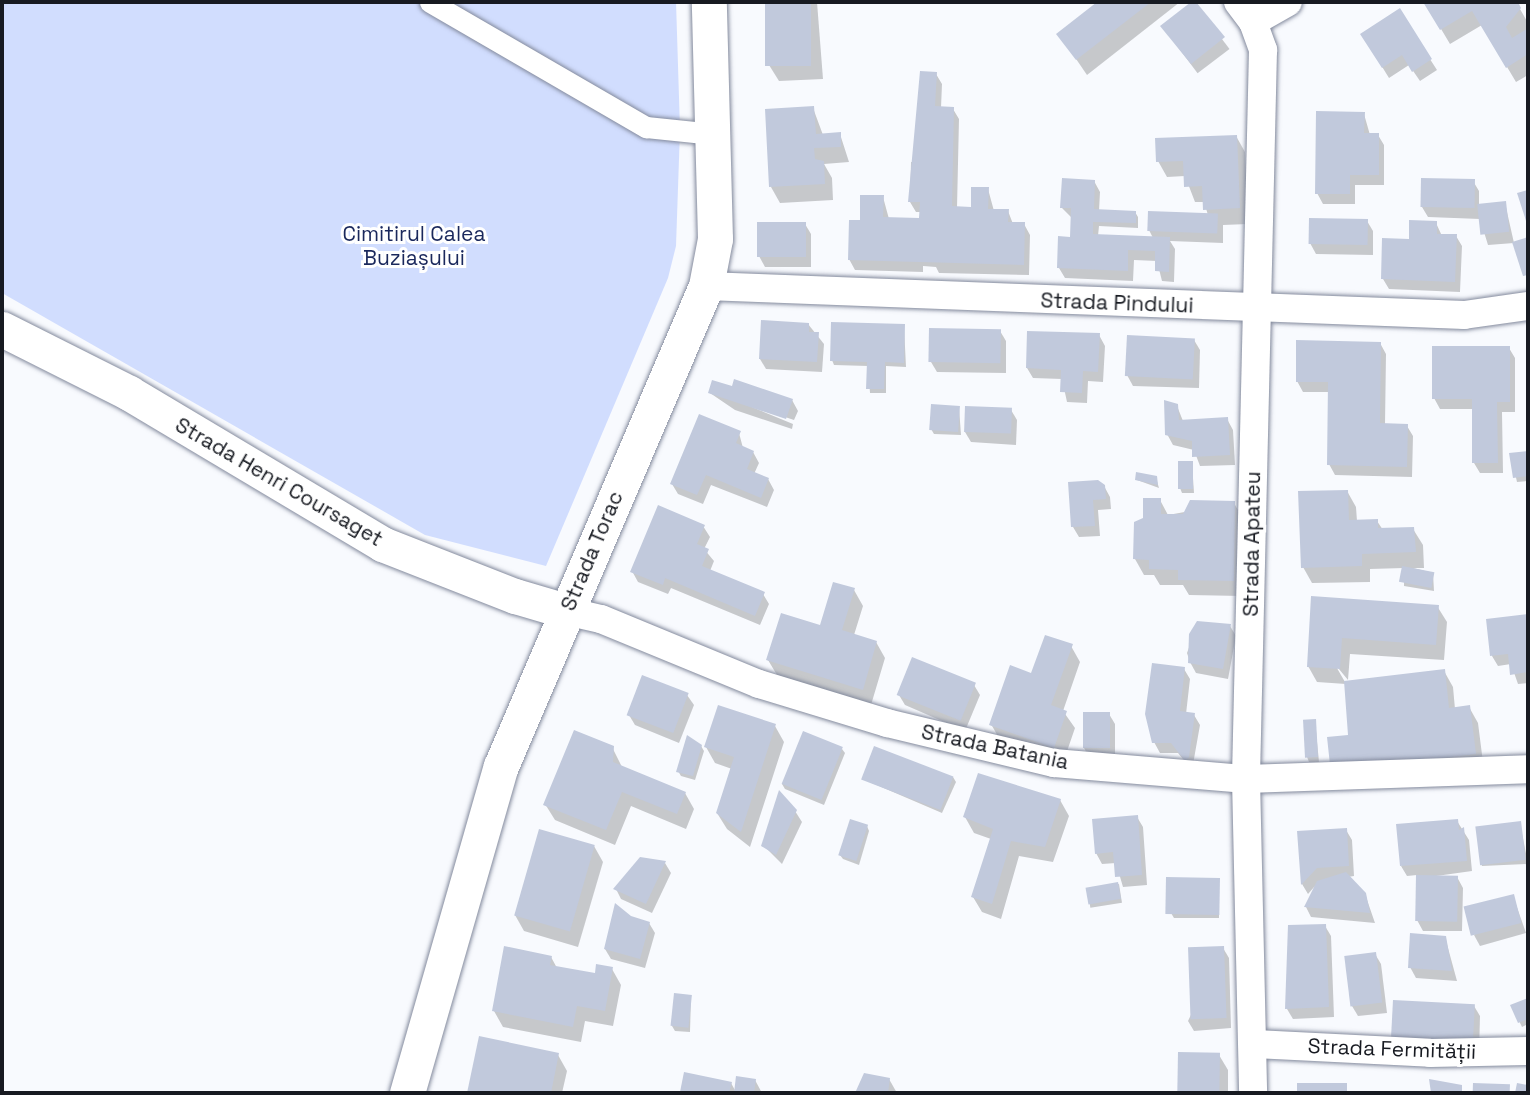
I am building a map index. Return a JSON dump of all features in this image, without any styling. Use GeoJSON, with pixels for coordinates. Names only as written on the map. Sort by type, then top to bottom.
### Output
{"type":"FeatureCollection","features":[{"type":"Feature","properties":{"kind":"street"},"geometry":{"type":"LineString","coordinates":[[430,2],[646,127],[714,134]]}},
{"type":"Feature","properties":{"kind":"street","name":"Strada Torac"},"geometry":{"type":"LineString","coordinates":[[407,1093],[501,766],[706,286],[715,239],[709,2]]}},
{"type":"Feature","properties":{"kind":"street"},"geometry":{"type":"LineString","coordinates":[[1245,12],[1288,2]]}},
{"type":"Feature","properties":{"kind":"street","name":"Strada Apateu"},"geometry":{"type":"LineString","coordinates":[[1245,12],[1263,50],[1246,779],[1255,1044],[1253,1093]]}},
{"type":"Feature","properties":{"kind":"street","name":"Strada Pindului"},"geometry":{"type":"LineString","coordinates":[[706,286],[1464,315],[1528,306]]}},
{"type":"Feature","properties":{"kind":"street","name":"Strada Henri Coursaget"},"geometry":{"type":"LineString","coordinates":[[2,329],[129,393],[382,544],[515,596],[566,611]]}},
{"type":"Feature","properties":{"kind":"street","name":"Strada Batania"},"geometry":{"type":"LineString","coordinates":[[566,611],[601,619],[759,684],[979,747],[1054,763],[1246,779],[1528,768]]}},
{"type":"Feature","properties":{"kind":"street","name":"Strada Fermității"},"geometry":{"type":"LineString","coordinates":[[1255,1044],[1430,1053],[1528,1051]]}},
{"type":"Feature","properties":{"kind":"green space","name":"Cimitirul Calea Buziașului"},"geometry":{"type":"Polygon","coordinates":[[[2,2],[676,2],[680,130],[676,246],[668,278],[546,566],[425,535],[2,293],[2,2]]]}},
{"type":"Feature","properties":{"kind":"building"},"geometry":{"type":"Polygon","coordinates":[[[765,2],[811,2],[811,66],[765,66],[765,2]]]}},
{"type":"Feature","properties":{"kind":"building"},"geometry":{"type":"Polygon","coordinates":[[[1097,2],[1151,2],[1076,60],[1056,34],[1097,2]]]}},
{"type":"Feature","properties":{"kind":"building"},"geometry":{"type":"Polygon","coordinates":[[[1191,2],[1196,2],[1225,37],[1191,64],[1160,26],[1191,2]]]}},
{"type":"Feature","properties":{"kind":"building"},"geometry":{"type":"Polygon","coordinates":[[[1423,2],[1518,2],[1521,8],[1506,27],[1512,38],[1527,29],[1528,54],[1506,68],[1472,11],[1440,30],[1423,2]]]}},
{"type":"Feature","properties":{"kind":"building"},"geometry":{"type":"Polygon","coordinates":[[[1400,8],[1432,59],[1412,72],[1402,55],[1382,68],[1360,34],[1400,8]]]}},
{"type":"Feature","properties":{"kind":"building"},"geometry":{"type":"Polygon","coordinates":[[[920,71],[937,72],[935,106],[954,107],[952,206],[971,207],[971,187],[989,187],[988,209],[1009,209],[1008,222],[1025,222],[1024,265],[848,260],[849,220],[860,220],[860,195],[884,195],[883,217],[919,218],[920,202],[908,202],[920,71]]]}},
{"type":"Feature","properties":{"kind":"building"},"geometry":{"type":"Polygon","coordinates":[[[814,106],[816,134],[841,132],[841,147],[814,148],[815,159],[824,161],[825,184],[769,187],[765,109],[814,106]]]}},
{"type":"Feature","properties":{"kind":"building"},"geometry":{"type":"Polygon","coordinates":[[[1316,111],[1365,112],[1364,133],[1379,133],[1379,175],[1350,175],[1350,194],[1315,194],[1316,111]]]}},
{"type":"Feature","properties":{"kind":"building"},"geometry":{"type":"Polygon","coordinates":[[[1237,135],[1240,208],[1203,210],[1202,186],[1184,187],[1183,161],[1156,162],[1155,138],[1237,135]]]}},
{"type":"Feature","properties":{"kind":"building"},"geometry":{"type":"Polygon","coordinates":[[[1062,178],[1095,180],[1094,209],[1136,211],[1136,223],[1093,222],[1093,234],[1170,237],[1169,272],[1155,271],[1155,251],[1128,250],[1128,271],[1057,268],[1058,236],[1070,237],[1071,208],[1060,208],[1062,178]]]}},
{"type":"Feature","properties":{"kind":"building"},"geometry":{"type":"Polygon","coordinates":[[[1421,178],[1475,179],[1474,208],[1420,207],[1421,178]]]}},
{"type":"Feature","properties":{"kind":"building"},"geometry":{"type":"Polygon","coordinates":[[[1528,190],[1528,227],[1517,193],[1528,190]]]}},
{"type":"Feature","properties":{"kind":"building"},"geometry":{"type":"Polygon","coordinates":[[[1506,201],[1509,232],[1480,235],[1477,204],[1506,201]]]}},
{"type":"Feature","properties":{"kind":"building"},"geometry":{"type":"Polygon","coordinates":[[[1148,211],[1218,213],[1217,233],[1147,231],[1148,211]]]}},
{"type":"Feature","properties":{"kind":"building"},"geometry":{"type":"Polygon","coordinates":[[[1309,218],[1368,219],[1368,245],[1309,244],[1309,218]]]}},
{"type":"Feature","properties":{"kind":"building"},"geometry":{"type":"Polygon","coordinates":[[[1409,220],[1437,221],[1437,234],[1457,234],[1455,282],[1381,279],[1382,238],[1409,239],[1409,220]]]}},
{"type":"Feature","properties":{"kind":"building"},"geometry":{"type":"Polygon","coordinates":[[[757,222],[806,222],[806,257],[757,257],[757,222]]]}},
{"type":"Feature","properties":{"kind":"building"},"geometry":{"type":"Polygon","coordinates":[[[1528,237],[1528,275],[1523,276],[1512,242],[1528,237]]]}},
{"type":"Feature","properties":{"kind":"building"},"geometry":{"type":"Polygon","coordinates":[[[761,320],[809,323],[809,332],[819,332],[817,362],[759,359],[761,320]]]}},
{"type":"Feature","properties":{"kind":"building"},"geometry":{"type":"Polygon","coordinates":[[[831,322],[905,324],[904,363],[885,362],[884,389],[866,389],[867,362],[830,361],[831,322]]]}},
{"type":"Feature","properties":{"kind":"building"},"geometry":{"type":"Polygon","coordinates":[[[929,328],[1001,329],[1000,363],[928,362],[929,328]]]}},
{"type":"Feature","properties":{"kind":"building"},"geometry":{"type":"Polygon","coordinates":[[[1027,331],[1100,333],[1098,372],[1083,371],[1082,393],[1060,392],[1061,370],[1026,368],[1027,331]]]}},
{"type":"Feature","properties":{"kind":"building"},"geometry":{"type":"Polygon","coordinates":[[[1127,335],[1195,339],[1193,380],[1125,376],[1127,335]]]}},
{"type":"Feature","properties":{"kind":"building"},"geometry":{"type":"Polygon","coordinates":[[[1296,340],[1381,342],[1380,423],[1408,424],[1407,467],[1327,465],[1328,382],[1296,382],[1296,340]]]}},
{"type":"Feature","properties":{"kind":"building"},"geometry":{"type":"Polygon","coordinates":[[[1432,346],[1510,346],[1510,402],[1497,402],[1498,463],[1472,463],[1472,399],[1432,399],[1432,346]]]}},
{"type":"Feature","properties":{"kind":"building"},"geometry":{"type":"Polygon","coordinates":[[[734,379],[793,399],[786,419],[708,393],[712,380],[732,386],[734,379]]]}},
{"type":"Feature","properties":{"kind":"building"},"geometry":{"type":"Polygon","coordinates":[[[1164,400],[1178,404],[1179,420],[1228,417],[1230,455],[1192,457],[1192,441],[1165,435],[1164,400]]]}},
{"type":"Feature","properties":{"kind":"building"},"geometry":{"type":"Polygon","coordinates":[[[931,404],[960,406],[958,432],[929,430],[931,404]]]}},
{"type":"Feature","properties":{"kind":"building"},"geometry":{"type":"Polygon","coordinates":[[[965,406],[1012,408],[1011,434],[964,432],[965,406]]]}},
{"type":"Feature","properties":{"kind":"building"},"geometry":{"type":"Polygon","coordinates":[[[699,414],[741,431],[736,443],[754,451],[747,469],[769,478],[761,498],[706,475],[697,495],[670,484],[699,414]]]}},
{"type":"Feature","properties":{"kind":"building"},"geometry":{"type":"Polygon","coordinates":[[[1528,451],[1528,476],[1513,478],[1509,453],[1528,451]]]}},
{"type":"Feature","properties":{"kind":"building"},"geometry":{"type":"Polygon","coordinates":[[[1178,461],[1193,461],[1193,489],[1178,489],[1178,461]]]}},
{"type":"Feature","properties":{"kind":"building"},"geometry":{"type":"Polygon","coordinates":[[[1136,472],[1157,476],[1158,485],[1135,480],[1136,472]]]}},
{"type":"Feature","properties":{"kind":"building"},"geometry":{"type":"Polygon","coordinates":[[[1098,480],[1105,485],[1106,499],[1093,500],[1095,526],[1071,527],[1068,482],[1098,480]]]}},
{"type":"Feature","properties":{"kind":"building"},"geometry":{"type":"Polygon","coordinates":[[[1348,490],[1349,520],[1378,519],[1378,528],[1414,527],[1416,552],[1362,554],[1362,566],[1301,568],[1298,491],[1348,490]]]}},
{"type":"Feature","properties":{"kind":"building"},"geometry":{"type":"Polygon","coordinates":[[[1143,498],[1161,498],[1161,514],[1183,514],[1190,500],[1235,501],[1234,581],[1178,580],[1178,570],[1149,569],[1149,560],[1133,559],[1134,522],[1143,518],[1143,498]]]}},
{"type":"Feature","properties":{"kind":"building"},"geometry":{"type":"Polygon","coordinates":[[[658,505],[705,525],[697,544],[709,549],[702,566],[765,592],[755,616],[665,578],[663,585],[630,572],[658,505]]]}},
{"type":"Feature","properties":{"kind":"building"},"geometry":{"type":"Polygon","coordinates":[[[1402,566],[1434,572],[1431,588],[1399,582],[1402,566]]]}},
{"type":"Feature","properties":{"kind":"building"},"geometry":{"type":"Polygon","coordinates":[[[833,582],[855,588],[842,630],[877,641],[863,690],[766,660],[781,613],[820,625],[833,582]]]}},
{"type":"Feature","properties":{"kind":"building"},"geometry":{"type":"Polygon","coordinates":[[[1311,596],[1439,605],[1436,645],[1342,638],[1340,669],[1307,667],[1311,596]]]}},
{"type":"Feature","properties":{"kind":"building"},"geometry":{"type":"Polygon","coordinates":[[[1528,614],[1528,672],[1510,675],[1508,654],[1490,656],[1486,619],[1528,614]]]}},
{"type":"Feature","properties":{"kind":"building"},"geometry":{"type":"Polygon","coordinates":[[[1197,621],[1231,624],[1223,669],[1188,663],[1189,634],[1197,621]]]}},
{"type":"Feature","properties":{"kind":"building"},"geometry":{"type":"Polygon","coordinates":[[[1045,635],[1073,644],[1051,705],[1067,711],[1054,748],[989,725],[1010,665],[1031,673],[1045,635]]]}},
{"type":"Feature","properties":{"kind":"building"},"geometry":{"type":"Polygon","coordinates":[[[912,657],[976,683],[961,721],[897,695],[912,657]]]}},
{"type":"Feature","properties":{"kind":"building"},"geometry":{"type":"Polygon","coordinates":[[[1152,663],[1185,667],[1180,711],[1195,713],[1189,757],[1185,761],[1171,743],[1152,743],[1145,714],[1152,663]]]}},
{"type":"Feature","properties":{"kind":"building"},"geometry":{"type":"Polygon","coordinates":[[[1445,669],[1449,708],[1470,705],[1476,754],[1369,767],[1330,765],[1327,737],[1348,735],[1344,681],[1445,669]]]}},
{"type":"Feature","properties":{"kind":"building"},"geometry":{"type":"Polygon","coordinates":[[[642,675],[689,693],[673,733],[627,715],[642,675]]]}},
{"type":"Feature","properties":{"kind":"building"},"geometry":{"type":"Polygon","coordinates":[[[718,705],[776,724],[741,832],[716,813],[734,757],[704,747],[718,705]]]}},
{"type":"Feature","properties":{"kind":"building"},"geometry":{"type":"Polygon","coordinates":[[[1083,712],[1110,712],[1110,748],[1083,748],[1083,712]]]}},
{"type":"Feature","properties":{"kind":"building"},"geometry":{"type":"Polygon","coordinates":[[[1316,719],[1318,757],[1305,758],[1303,720],[1316,719]]]}},
{"type":"Feature","properties":{"kind":"building"},"geometry":{"type":"Polygon","coordinates":[[[574,730],[614,746],[613,762],[686,792],[677,814],[622,792],[606,830],[543,805],[574,730]]]}},
{"type":"Feature","properties":{"kind":"building"},"geometry":{"type":"Polygon","coordinates":[[[803,731],[843,747],[822,800],[782,784],[803,731]]]}},
{"type":"Feature","properties":{"kind":"building"},"geometry":{"type":"Polygon","coordinates":[[[687,735],[702,745],[693,776],[676,772],[687,735]]]}},
{"type":"Feature","properties":{"kind":"building"},"geometry":{"type":"Polygon","coordinates":[[[874,746],[953,776],[940,810],[861,780],[874,746]]]}},
{"type":"Feature","properties":{"kind":"building"},"geometry":{"type":"Polygon","coordinates":[[[978,773],[1061,799],[1045,847],[1011,841],[992,904],[971,897],[993,829],[963,817],[978,773]]]}},
{"type":"Feature","properties":{"kind":"building"},"geometry":{"type":"Polygon","coordinates":[[[779,790],[797,810],[776,855],[761,846],[779,790]]]}},
{"type":"Feature","properties":{"kind":"building"},"geometry":{"type":"Polygon","coordinates":[[[1138,815],[1142,875],[1115,877],[1113,852],[1095,854],[1092,819],[1138,815]]]}},
{"type":"Feature","properties":{"kind":"building"},"geometry":{"type":"Polygon","coordinates":[[[850,819],[868,825],[856,861],[838,855],[850,819]]]}},
{"type":"Feature","properties":{"kind":"building"},"geometry":{"type":"Polygon","coordinates":[[[1458,819],[1459,830],[1464,827],[1467,861],[1400,866],[1396,824],[1458,819]]]}},
{"type":"Feature","properties":{"kind":"building"},"geometry":{"type":"Polygon","coordinates":[[[1521,821],[1526,860],[1480,865],[1475,827],[1521,821]]]}},
{"type":"Feature","properties":{"kind":"building"},"geometry":{"type":"Polygon","coordinates":[[[1347,828],[1349,866],[1317,868],[1301,885],[1297,831],[1347,828]]]}},
{"type":"Feature","properties":{"kind":"building"},"geometry":{"type":"Polygon","coordinates":[[[539,829],[595,845],[570,932],[514,916],[539,829]]]}},
{"type":"Feature","properties":{"kind":"building"},"geometry":{"type":"Polygon","coordinates":[[[640,857],[666,861],[646,904],[613,889],[640,857]]]}},
{"type":"Feature","properties":{"kind":"building"},"geometry":{"type":"Polygon","coordinates":[[[1346,872],[1366,893],[1370,913],[1304,907],[1317,881],[1346,872]]]}},
{"type":"Feature","properties":{"kind":"building"},"geometry":{"type":"Polygon","coordinates":[[[1416,875],[1458,876],[1457,922],[1415,921],[1416,875]]]}},
{"type":"Feature","properties":{"kind":"building"},"geometry":{"type":"Polygon","coordinates":[[[1166,877],[1220,878],[1219,915],[1165,914],[1166,877]]]}},
{"type":"Feature","properties":{"kind":"building"},"geometry":{"type":"Polygon","coordinates":[[[1118,882],[1121,899],[1088,904],[1086,888],[1118,882]]]}},
{"type":"Feature","properties":{"kind":"building"},"geometry":{"type":"Polygon","coordinates":[[[1514,894],[1521,923],[1471,936],[1464,907],[1514,894]]]}},
{"type":"Feature","properties":{"kind":"building"},"geometry":{"type":"Polygon","coordinates":[[[615,903],[631,916],[650,922],[640,959],[604,949],[615,903]]]}},
{"type":"Feature","properties":{"kind":"building"},"geometry":{"type":"Polygon","coordinates":[[[1326,924],[1329,1007],[1285,1009],[1288,925],[1326,924]]]}},
{"type":"Feature","properties":{"kind":"building"},"geometry":{"type":"Polygon","coordinates":[[[1410,933],[1446,936],[1452,971],[1408,968],[1410,933]]]}},
{"type":"Feature","properties":{"kind":"building"},"geometry":{"type":"Polygon","coordinates":[[[504,946],[552,956],[550,965],[595,973],[596,964],[613,967],[605,1011],[577,1006],[573,1027],[492,1011],[504,946]]]}},
{"type":"Feature","properties":{"kind":"building"},"geometry":{"type":"Polygon","coordinates":[[[1224,946],[1227,1018],[1191,1019],[1188,947],[1224,946]]]}},
{"type":"Feature","properties":{"kind":"building"},"geometry":{"type":"Polygon","coordinates":[[[1376,952],[1382,1003],[1350,1007],[1344,956],[1376,952]]]}},
{"type":"Feature","properties":{"kind":"building"},"geometry":{"type":"Polygon","coordinates":[[[674,993],[692,995],[688,1028],[671,1026],[674,993]]]}},
{"type":"Feature","properties":{"kind":"building"},"geometry":{"type":"Polygon","coordinates":[[[1528,998],[1528,1019],[1518,1023],[1510,1005],[1528,998]]]}},
{"type":"Feature","properties":{"kind":"building"},"geometry":{"type":"Polygon","coordinates":[[[1393,1000],[1475,1004],[1473,1045],[1391,1041],[1393,1000]]]}},
{"type":"Feature","properties":{"kind":"building"},"geometry":{"type":"Polygon","coordinates":[[[479,1036],[559,1053],[551,1093],[467,1093],[479,1036]]]}},
{"type":"Feature","properties":{"kind":"building"},"geometry":{"type":"Polygon","coordinates":[[[1178,1052],[1220,1053],[1219,1093],[1177,1093],[1178,1052]]]}},
{"type":"Feature","properties":{"kind":"building"},"geometry":{"type":"Polygon","coordinates":[[[684,1072],[732,1082],[729,1093],[680,1092],[684,1072]]]}},
{"type":"Feature","properties":{"kind":"building"},"geometry":{"type":"Polygon","coordinates":[[[864,1073],[890,1078],[888,1093],[855,1093],[864,1073]]]}},
{"type":"Feature","properties":{"kind":"building"},"geometry":{"type":"Polygon","coordinates":[[[736,1076],[756,1079],[754,1093],[734,1093],[736,1076]]]}},
{"type":"Feature","properties":{"kind":"building"},"geometry":{"type":"Polygon","coordinates":[[[1429,1079],[1462,1085],[1462,1093],[1431,1093],[1429,1079]]]}},
{"type":"Feature","properties":{"kind":"building"},"geometry":{"type":"Polygon","coordinates":[[[1297,1083],[1347,1083],[1347,1093],[1297,1093],[1297,1083]]]}},
{"type":"Feature","properties":{"kind":"building"},"geometry":{"type":"Polygon","coordinates":[[[1473,1083],[1510,1084],[1510,1093],[1473,1093],[1473,1083]]]}},
{"type":"Feature","properties":{"kind":"building"},"geometry":{"type":"Polygon","coordinates":[[[1517,1083],[1528,1085],[1528,1093],[1515,1093],[1517,1083]]]}}]}
